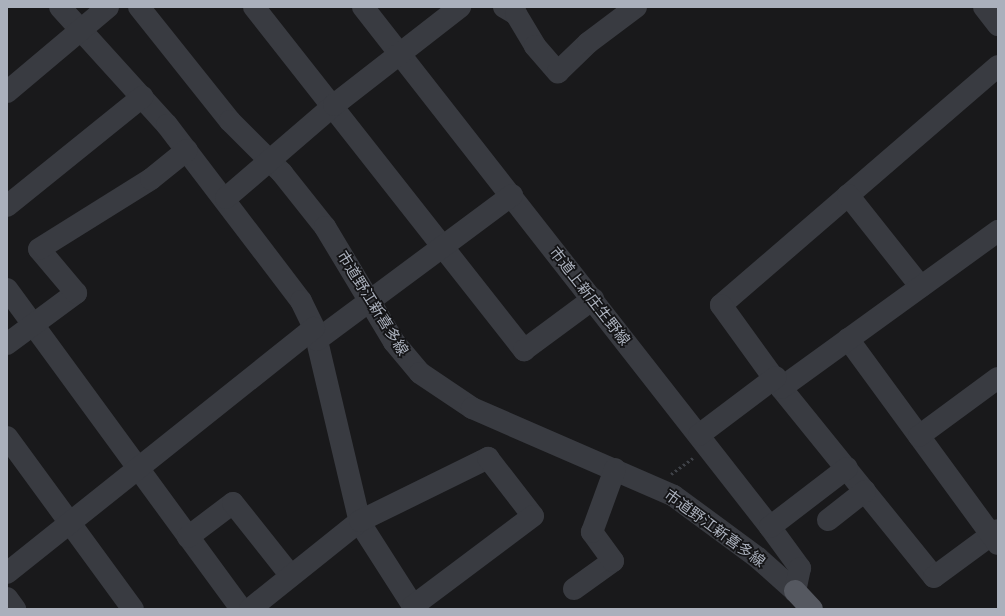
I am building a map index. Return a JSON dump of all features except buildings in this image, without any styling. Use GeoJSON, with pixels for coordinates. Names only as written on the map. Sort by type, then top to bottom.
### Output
{"type":"FeatureCollection","features":[{"type":"Feature","properties":{"kind":"main road"},"geometry":{"type":"LineString","coordinates":[[795,591],[812,609]]}},
{"type":"Feature","properties":{"kind":"street"},"geometry":{"type":"LineString","coordinates":[[60,7],[83,29],[142,96],[226,198],[287,279],[316,334],[360,521],[414,607],[534,516],[488,458],[360,521],[250,609]]}},
{"type":"Feature","properties":{"kind":"street"},"geometry":{"type":"LineString","coordinates":[[7,92],[108,7]]}},
{"type":"Feature","properties":{"kind":"street","name":"市道野江新喜多線"},"geometry":{"type":"LineString","coordinates":[[139,7],[230,122],[271,161],[325,227],[369,302],[406,358],[450,396],[655,486],[692,507],[795,591]]}},
{"type":"Feature","properties":{"kind":"street"},"geometry":{"type":"LineString","coordinates":[[254,7],[524,350],[593,299]]}},
{"type":"Feature","properties":{"kind":"street","name":"市道上新庄生野線"},"geometry":{"type":"LineString","coordinates":[[363,7],[770,527],[800,568],[795,591]]}},
{"type":"Feature","properties":{"kind":"street"},"geometry":{"type":"LineString","coordinates":[[226,198],[400,53],[460,7]]}},
{"type":"Feature","properties":{"kind":"street"},"geometry":{"type":"LineString","coordinates":[[504,7],[516,14],[535,46],[558,72],[588,43],[636,7]]}},
{"type":"Feature","properties":{"kind":"street"},"geometry":{"type":"LineString","coordinates":[[984,7],[998,26]]}},
{"type":"Feature","properties":{"kind":"street"},"geometry":{"type":"LineString","coordinates":[[848,339],[918,436],[996,536],[934,577],[778,383],[721,305],[998,66]]}},
{"type":"Feature","properties":{"kind":"street"},"geometry":{"type":"LineString","coordinates":[[7,206],[142,96]]}},
{"type":"Feature","properties":{"kind":"street"},"geometry":{"type":"LineString","coordinates":[[7,344],[32,324],[76,293],[39,250],[151,179],[187,150]]}},
{"type":"Feature","properties":{"kind":"street"},"geometry":{"type":"LineString","coordinates":[[848,195],[921,287]]}},
{"type":"Feature","properties":{"kind":"street"},"geometry":{"type":"LineString","coordinates":[[7,572],[138,468],[316,334],[369,302],[512,196]]}},
{"type":"Feature","properties":{"kind":"street"},"geometry":{"type":"LineString","coordinates":[[703,441],[778,383],[848,339],[998,231]]}},
{"type":"Feature","properties":{"kind":"street"},"geometry":{"type":"LineString","coordinates":[[7,289],[241,609]]}},
{"type":"Feature","properties":{"kind":"street"},"geometry":{"type":"LineString","coordinates":[[918,436],[998,378]]}},
{"type":"Feature","properties":{"kind":"street"},"geometry":{"type":"LineString","coordinates":[[7,437],[133,609]]}},
{"type":"Feature","properties":{"kind":"street"},"geometry":{"type":"LineString","coordinates":[[770,527],[847,468]]}},
{"type":"Feature","properties":{"kind":"street"},"geometry":{"type":"LineString","coordinates":[[574,589],[613,561],[592,532],[615,469]]}},
{"type":"Feature","properties":{"kind":"street"},"geometry":{"type":"LineString","coordinates":[[828,520],[865,491]]}},
{"type":"Feature","properties":{"kind":"street"},"geometry":{"type":"LineString","coordinates":[[188,537],[233,503],[291,576]]}},
{"type":"Feature","properties":{"kind":"street"},"geometry":{"type":"LineString","coordinates":[[7,598],[15,609]]}},
{"type":"Feature","properties":{"kind":"path"},"geometry":{"type":"LineString","coordinates":[[655,486],[703,441]]}}]}
